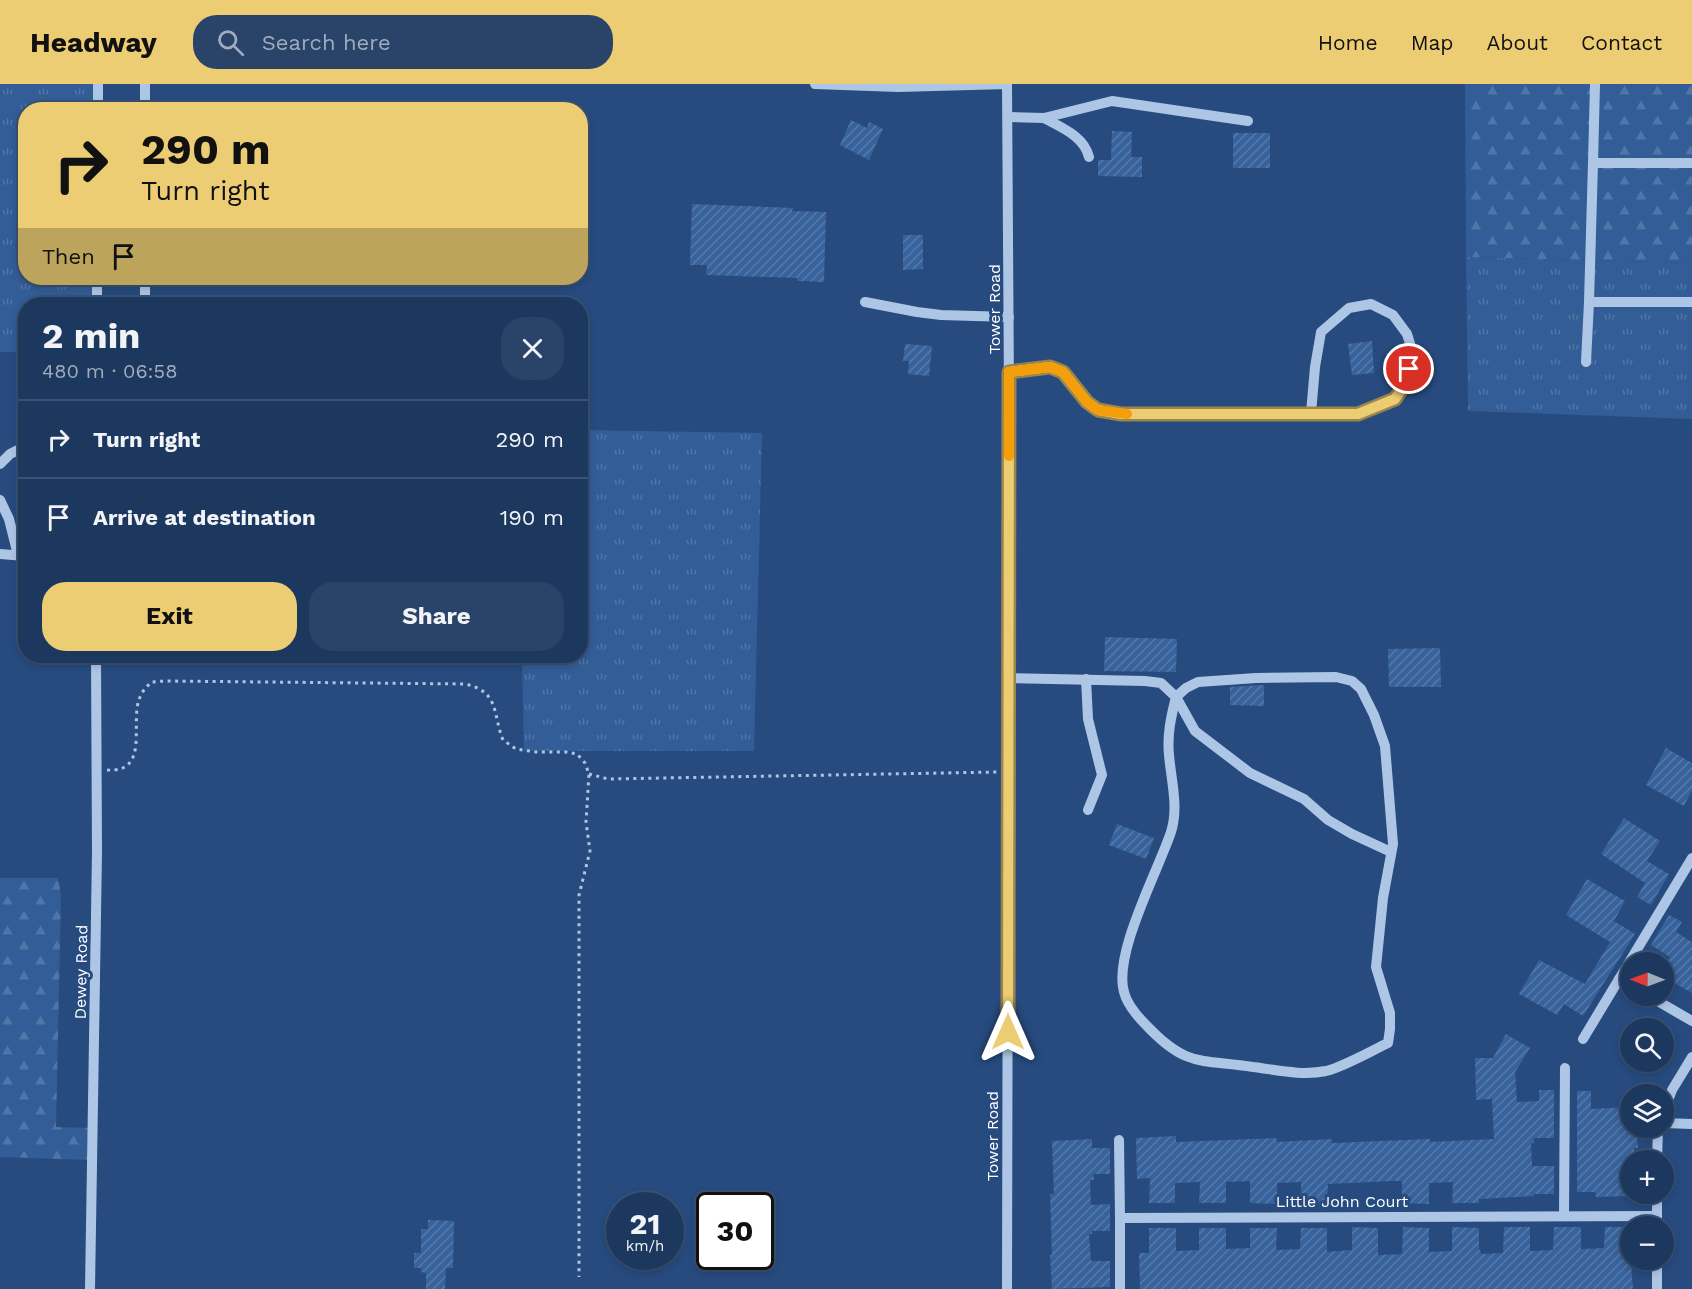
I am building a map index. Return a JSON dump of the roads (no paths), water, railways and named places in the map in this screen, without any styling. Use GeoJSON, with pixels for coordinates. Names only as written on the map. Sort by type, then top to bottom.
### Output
{"type":"FeatureCollection","features":[{"type":"Feature","properties":{"kind":"street"},"geometry":{"type":"LineString","coordinates":[[98,84],[98,102]]}},
{"type":"Feature","properties":{"kind":"street"},"geometry":{"type":"LineString","coordinates":[[145,84],[145,102]]}},
{"type":"Feature","properties":{"kind":"street"},"geometry":{"type":"LineString","coordinates":[[815,84],[898,87],[1007,84]]}},
{"type":"Feature","properties":{"kind":"street","name":"Tower Road"},"geometry":{"type":"LineString","coordinates":[[1007,84],[1009,317],[1007,1289]]}},
{"type":"Feature","properties":{"kind":"street"},"geometry":{"type":"LineString","coordinates":[[1586,363],[1595,84]]}},
{"type":"Feature","properties":{"kind":"street"},"geometry":{"type":"LineString","coordinates":[[1008,117],[1044,118],[1112,101],[1248,121]]}},
{"type":"Feature","properties":{"kind":"street"},"geometry":{"type":"LineString","coordinates":[[1044,118],[1082,141],[1089,157]]}},
{"type":"Feature","properties":{"kind":"street"},"geometry":{"type":"LineString","coordinates":[[1593,163],[1692,163]]}},
{"type":"Feature","properties":{"kind":"street"},"geometry":{"type":"LineString","coordinates":[[865,302],[941,315],[1009,317]]}},
{"type":"Feature","properties":{"kind":"street"},"geometry":{"type":"LineString","coordinates":[[1589,302],[1692,302]]}},
{"type":"Feature","properties":{"kind":"street"},"geometry":{"type":"LineString","coordinates":[[1009,372],[1050,367],[1063,372],[1087,402],[1098,410],[1121,414],[1311,412],[1358,414],[1395,399],[1405,384],[1413,353],[1407,334],[1393,315],[1371,304],[1349,309],[1321,332],[1311,412]]}},
{"type":"Feature","properties":{"kind":"street"},"geometry":{"type":"LineString","coordinates":[[0,464],[18,450]]}},
{"type":"Feature","properties":{"kind":"street"},"geometry":{"type":"LineString","coordinates":[[0,500],[18,545]]}},
{"type":"Feature","properties":{"kind":"street"},"geometry":{"type":"LineString","coordinates":[[0,554],[18,556]]}},
{"type":"Feature","properties":{"kind":"street","name":"Dewey Road"},"geometry":{"type":"LineString","coordinates":[[90,1289],[94,1079],[96,663]]}},
{"type":"Feature","properties":{"kind":"street"},"geometry":{"type":"LineString","coordinates":[[1336,677],[1352,681],[1361,689],[1374,715],[1385,746],[1392,844],[1383,898],[1376,967],[1390,1013],[1388,1043],[1328,1071],[1295,1073],[1237,1064],[1213,1064],[1183,1056],[1171,1049],[1127,1002],[1122,980],[1131,932],[1172,829],[1174,797],[1168,727],[1176,697],[1186,687],[1198,682],[1219,680],[1336,677]]}},
{"type":"Feature","properties":{"kind":"street"},"geometry":{"type":"LineString","coordinates":[[1008,678],[1161,683],[1176,697],[1195,731],[1250,773],[1304,799],[1328,820],[1391,852]]}},
{"type":"Feature","properties":{"kind":"street"},"geometry":{"type":"LineString","coordinates":[[1086,679],[1086,713],[1102,775],[1088,810]]}},
{"type":"Feature","properties":{"kind":"street"},"geometry":{"type":"LineString","coordinates":[[1583,1039],[1692,858]]}},
{"type":"Feature","properties":{"kind":"street"},"geometry":{"type":"LineString","coordinates":[[1666,1006],[1692,1021]]}},
{"type":"Feature","properties":{"kind":"street"},"geometry":{"type":"LineString","coordinates":[[1674,1087],[1692,1057]]}},
{"type":"Feature","properties":{"kind":"street"},"geometry":{"type":"LineString","coordinates":[[1564,1215],[1565,1068]]}},
{"type":"Feature","properties":{"kind":"street"},"geometry":{"type":"LineString","coordinates":[[1674,1123],[1692,1124]]}},
{"type":"Feature","properties":{"kind":"street"},"geometry":{"type":"LineString","coordinates":[[1119,1140],[1120,1289]]}},
{"type":"Feature","properties":{"kind":"street","name":"Little John Court"},"geometry":{"type":"LineString","coordinates":[[1120,1218],[1564,1215],[1620,1219]]}},
{"type":"Feature","properties":{"kind":"street"},"geometry":{"type":"LineString","coordinates":[[1657,1270],[1657,1289]]}}]}
